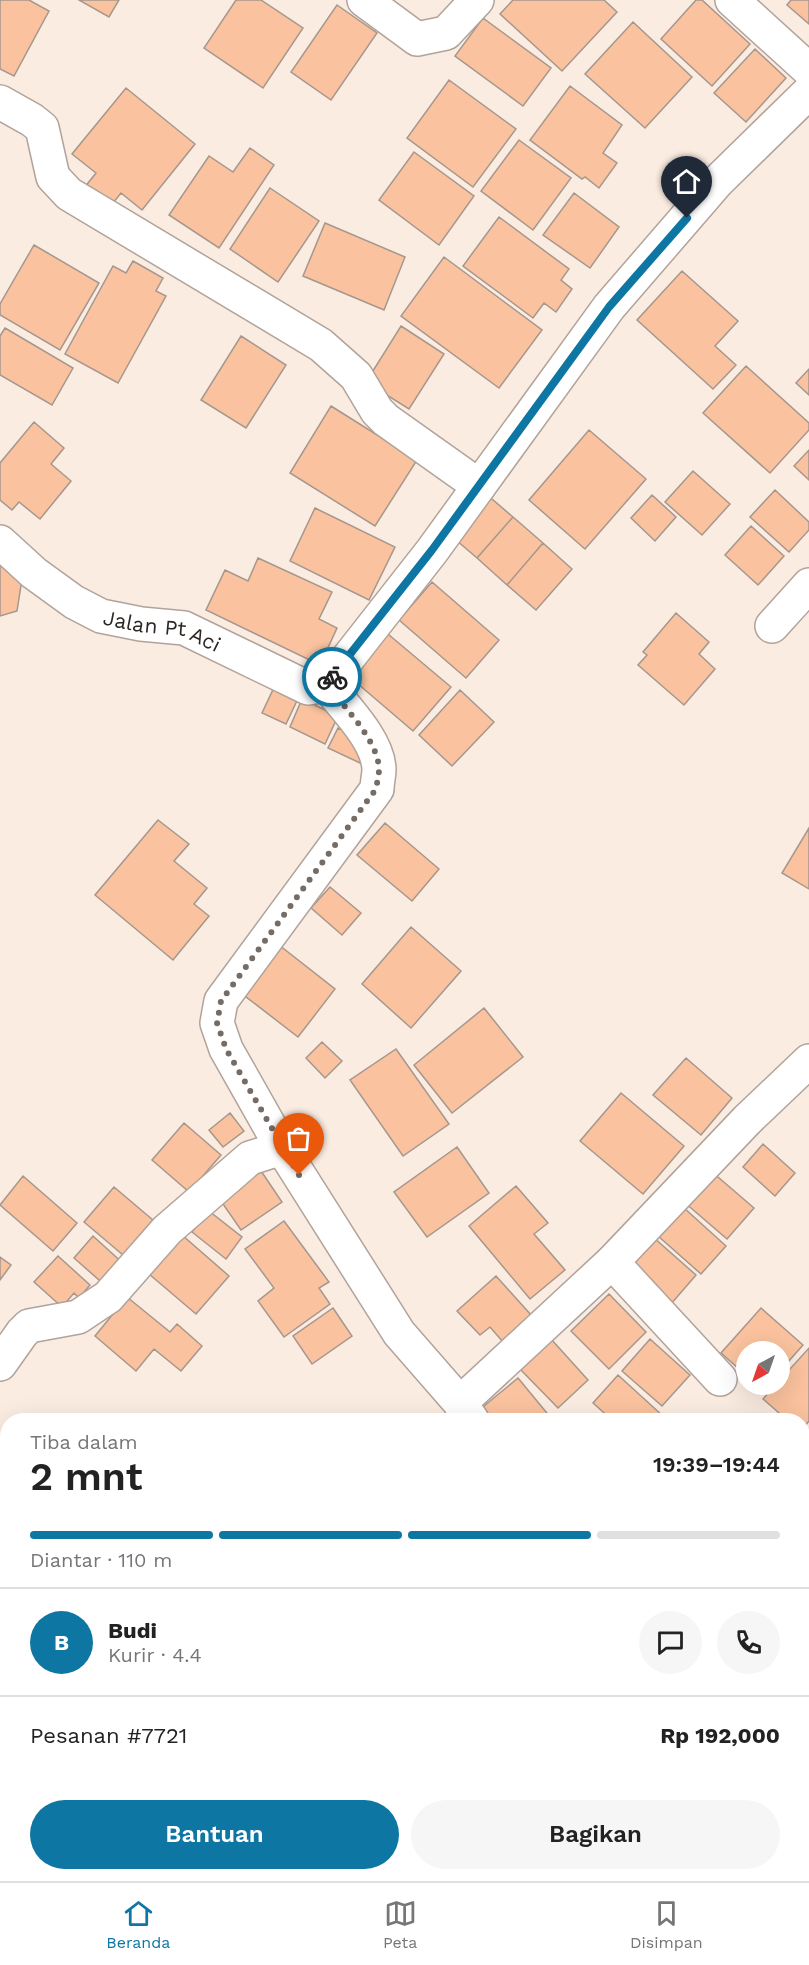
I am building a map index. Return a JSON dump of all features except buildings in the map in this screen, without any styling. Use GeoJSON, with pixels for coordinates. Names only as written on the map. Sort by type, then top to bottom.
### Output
{"type":"FeatureCollection","features":[{"type":"Feature","properties":{"kind":"street"},"geometry":{"type":"LineString","coordinates":[[364,0],[417,39],[446,33],[477,0]]}},
{"type":"Feature","properties":{"kind":"street"},"geometry":{"type":"LineString","coordinates":[[732,0],[809,70]]}},
{"type":"Feature","properties":{"kind":"street"},"geometry":{"type":"LineString","coordinates":[[809,92],[717,182],[609,307],[432,550],[330,680],[375,752],[379,768],[376,789],[221,1001],[217,1023],[226,1049],[282,1148],[399,1333],[466,1412],[747,1120],[809,1061]]}},
{"type":"Feature","properties":{"kind":"street"},"geometry":{"type":"LineString","coordinates":[[0,102],[32,120],[42,129],[53,177],[69,194],[321,345],[356,376],[377,411],[386,420],[479,486]]}},
{"type":"Feature","properties":{"kind":"street","name":"Jalan Pt Aci"},"geometry":{"type":"LineString","coordinates":[[0,542],[34,573],[74,602],[101,616],[141,624],[184,628],[308,688],[330,680]]}},
{"type":"Feature","properties":{"kind":"street"},"geometry":{"type":"LineString","coordinates":[[772,626],[809,585]]}},
{"type":"Feature","properties":{"kind":"street"},"geometry":{"type":"LineString","coordinates":[[0,1364],[29,1326],[78,1317],[108,1297],[167,1230],[250,1158],[282,1148]]}},
{"type":"Feature","properties":{"kind":"street"},"geometry":{"type":"LineString","coordinates":[[612,1262],[720,1379]]}},
{"type":"Feature","properties":{"kind":"way so far"},"geometry":{"type":"LineString","coordinates":[[299,1175],[226,1049],[217,1023],[221,1001],[376,789],[379,768],[375,752],[367,736],[327,685],[332,677]]}},
{"type":"Feature","properties":{"kind":"route"},"geometry":{"type":"LineString","coordinates":[[332,677],[432,550],[609,307],[687,218]]}}]}
